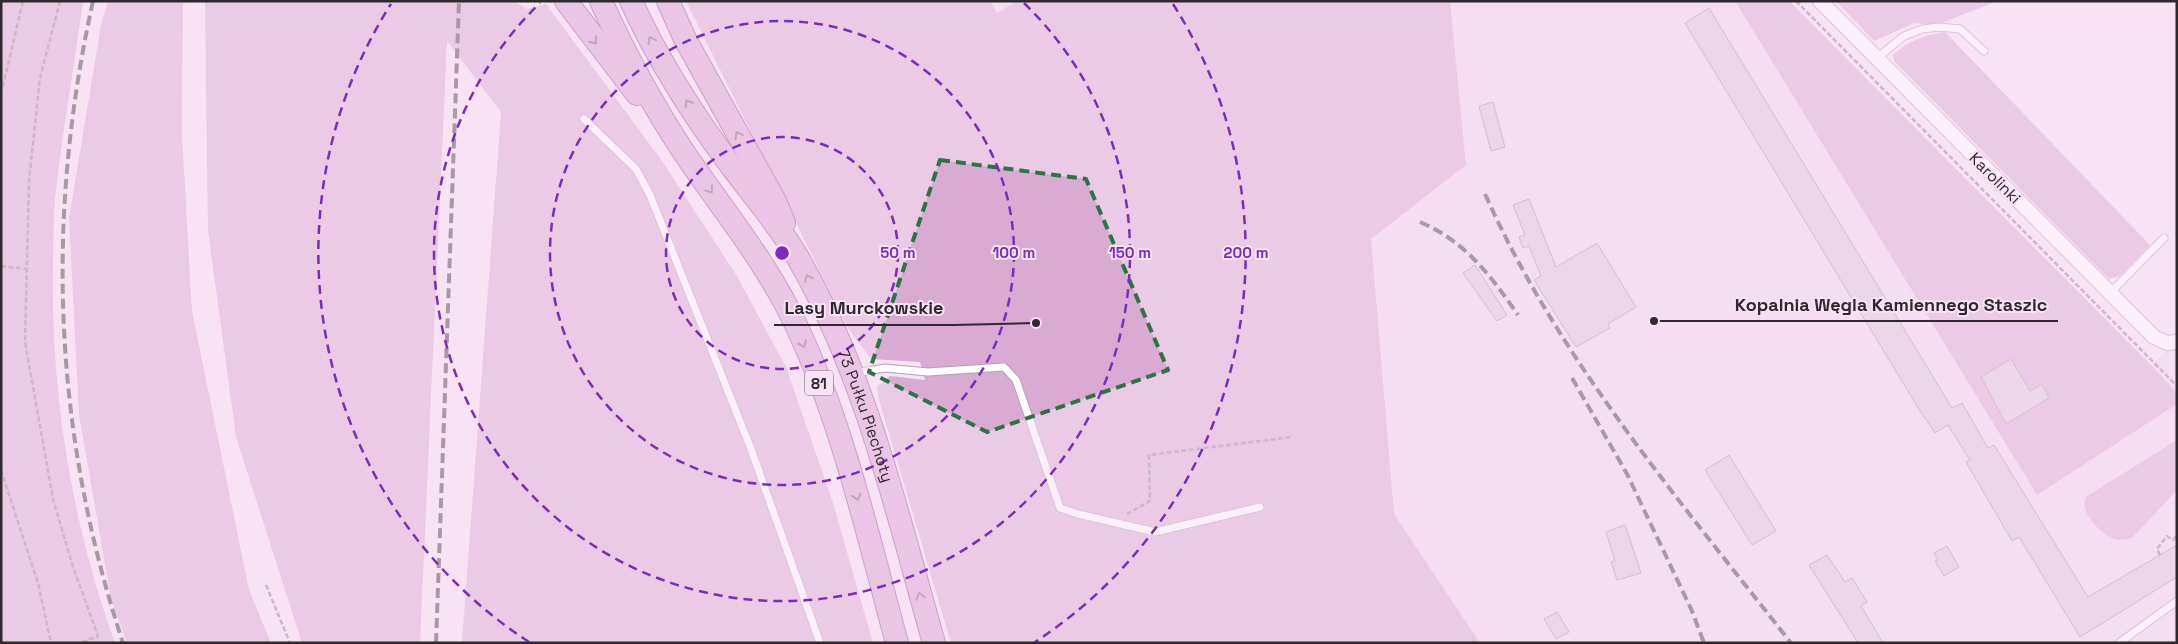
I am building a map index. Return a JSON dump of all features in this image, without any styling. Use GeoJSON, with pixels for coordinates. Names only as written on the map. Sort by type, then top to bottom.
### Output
{"type":"FeatureCollection","features":[{"type":"Feature","properties":{"kind":"main road"},"geometry":{"type":"LineString","coordinates":[[566,1],[586,31],[682,150]]}},
{"type":"Feature","properties":{"kind":"main road","name":"73 Pułku Piechoty"},"geometry":{"type":"LineString","coordinates":[[601,1],[618,39],[682,150],[751,248],[786,305],[809,357],[840,442],[897,643]]}},
{"type":"Feature","properties":{"kind":"main road","name":"73 Pułku Piechoty"},"geometry":{"type":"LineString","coordinates":[[631,1],[672,79],[711,139],[798,257],[853,374],[878,446],[934,643]]}},
{"type":"Feature","properties":{"kind":"main road"},"geometry":{"type":"LineString","coordinates":[[668,1],[685,39],[775,201],[798,257]]}},
{"type":"Feature","properties":{"kind":"street","name":"Karolinki"},"geometry":{"type":"LineString","coordinates":[[1820,1],[2154,337],[2167,343],[2177,342]]}},
{"type":"Feature","properties":{"kind":"lane"},"geometry":{"type":"LineString","coordinates":[[1877,58],[1904,36],[1922,29],[1940,27],[1960,29],[1984,51]]}},
{"type":"Feature","properties":{"kind":"lane"},"geometry":{"type":"LineString","coordinates":[[584,119],[636,169],[650,195],[751,449],[820,643]]}},
{"type":"Feature","properties":{"kind":"lane"},"geometry":{"type":"LineString","coordinates":[[2110,293],[2164,238]]}},
{"type":"Feature","properties":{"kind":"lane"},"geometry":{"type":"LineString","coordinates":[[853,374],[886,368],[928,372],[1004,368],[1016,380],[1060,508],[1155,532],[1260,507]]}},
{"type":"Feature","properties":{"kind":"lane"},"geometry":{"type":"LineString","coordinates":[[2119,643],[2177,601]]}},
{"type":"Feature","properties":{"kind":"path"},"geometry":{"type":"LineString","coordinates":[[1,94],[23,1]]}},
{"type":"Feature","properties":{"kind":"path"},"geometry":{"type":"LineString","coordinates":[[60,1],[40,78],[29,182],[25,342],[53,499],[72,564],[98,636],[80,643]]}},
{"type":"Feature","properties":{"kind":"path"},"geometry":{"type":"LineString","coordinates":[[1796,1],[2177,386]]}},
{"type":"Feature","properties":{"kind":"path"},"geometry":{"type":"LineString","coordinates":[[1,266],[26,269]]}},
{"type":"Feature","properties":{"kind":"path"},"geometry":{"type":"LineString","coordinates":[[1113,522],[1150,501],[1149,455],[1292,437]]}},
{"type":"Feature","properties":{"kind":"path"},"geometry":{"type":"LineString","coordinates":[[1,470],[38,583],[51,643]]}},
{"type":"Feature","properties":{"kind":"path"},"geometry":{"type":"LineString","coordinates":[[2160,555],[2156,549],[2164,539],[2167,536],[2173,540],[2177,536]]}},
{"type":"Feature","properties":{"kind":"path"},"geometry":{"type":"LineString","coordinates":[[266,585],[290,643]]}},
{"type":"Feature","properties":{"kind":"highlighted area"},"geometry":{"type":"Polygon","coordinates":[[[940,160],[1086,179],[1168,370],[987,432],[869,372],[940,160]]]}},
{"type":"Feature","properties":{"kind":"shaded area"},"geometry":{"type":"Polygon","coordinates":[[[1,1],[83,1],[54,208],[53,309],[55,358],[66,454],[75,502],[86,550],[115,643],[1,643],[1,1]]]}},
{"type":"Feature","properties":{"kind":"shaded area"},"geometry":{"type":"Polygon","coordinates":[[[108,1],[183,1],[182,135],[192,311],[249,590],[271,643],[127,643],[111,599],[79,415],[69,218],[101,25],[108,1]]]}},
{"type":"Feature","properties":{"kind":"shaded area"},"geometry":{"type":"Polygon","coordinates":[[[205,1],[513,1],[527,9],[546,4],[662,161],[737,276],[786,367],[833,503],[873,643],[462,643],[501,112],[447,41],[420,643],[302,643],[236,437],[208,231],[205,1]]]}},
{"type":"Feature","properties":{"kind":"shaded area"},"geometry":{"type":"Polygon","coordinates":[[[686,1],[990,1],[997,13],[1017,1],[1450,1],[1466,165],[1371,239],[1394,514],[1480,643],[951,643],[879,400],[877,387],[890,376],[925,380],[920,362],[871,359],[848,328],[686,1]]]}},
{"type":"Feature","properties":{"kind":"shaded area"},"geometry":{"type":"Polygon","coordinates":[[[990,1],[1017,1],[997,13],[990,1]]]}},
{"type":"Feature","properties":{"kind":"shaded area"},"geometry":{"type":"Polygon","coordinates":[[[1450,1],[1735,1],[2037,495],[2177,404],[2177,643],[1480,643],[1394,514],[1371,239],[1466,165],[1450,1]]]}},
{"type":"Feature","properties":{"kind":"shaded area"},"geometry":{"type":"Polygon","coordinates":[[[1735,1],[1789,1],[2151,365],[2177,393],[2177,404],[2037,495],[1735,1]]]}},
{"type":"Feature","properties":{"kind":"shaded area"},"geometry":{"type":"Polygon","coordinates":[[[1836,1],[1997,1],[1937,25],[1914,23],[1874,41],[1836,1]]]}},
{"type":"Feature","properties":{"kind":"shaded area"},"geometry":{"type":"Polygon","coordinates":[[[1945,32],[2150,245],[2120,276],[2109,279],[1894,61],[1893,55],[1910,43],[1924,37],[1945,32]]]}},
{"type":"Feature","properties":{"kind":"shaded area"},"geometry":{"type":"Polygon","coordinates":[[[2177,342],[2177,393],[2151,365],[2177,342]]]}},
{"type":"Feature","properties":{"kind":"shaded area"},"geometry":{"type":"Polygon","coordinates":[[[2177,440],[2177,490],[2132,538],[2115,539],[2101,531],[2087,514],[2085,502],[2087,496],[2177,440]]]}},
{"type":"Feature","properties":{"kind":"building"},"geometry":{"type":"Polygon","coordinates":[[[1709,8],[1952,408],[1962,403],[1988,448],[1994,445],[2088,597],[2177,545],[2177,577],[2080,637],[2019,537],[2012,541],[1966,462],[1970,460],[1948,425],[1935,433],[1920,411],[1685,23],[1709,8]]]}},
{"type":"Feature","properties":{"kind":"building"},"geometry":{"type":"Polygon","coordinates":[[[1493,102],[1505,147],[1491,151],[1479,106],[1493,102]]]}},
{"type":"Feature","properties":{"kind":"building"},"geometry":{"type":"Polygon","coordinates":[[[1529,199],[1556,267],[1597,243],[1636,307],[1608,324],[1610,328],[1576,347],[1534,280],[1541,276],[1529,246],[1523,248],[1519,237],[1525,235],[1513,205],[1529,199]]]}},
{"type":"Feature","properties":{"kind":"building"},"geometry":{"type":"Polygon","coordinates":[[[1475,265],[1507,315],[1497,321],[1463,273],[1475,265]]]}},
{"type":"Feature","properties":{"kind":"building"},"geometry":{"type":"Polygon","coordinates":[[[2011,359],[2030,391],[2042,384],[2049,398],[2006,424],[1981,377],[2011,359]]]}},
{"type":"Feature","properties":{"kind":"building"},"geometry":{"type":"Polygon","coordinates":[[[1729,455],[1776,531],[1752,545],[1705,470],[1729,455]]]}},
{"type":"Feature","properties":{"kind":"building"},"geometry":{"type":"Polygon","coordinates":[[[1625,525],[1641,573],[1617,580],[1611,562],[1615,561],[1606,532],[1625,525]]]}},
{"type":"Feature","properties":{"kind":"building"},"geometry":{"type":"Polygon","coordinates":[[[1947,546],[1959,567],[1944,576],[1935,561],[1938,560],[1934,553],[1947,546]]]}},
{"type":"Feature","properties":{"kind":"building"},"geometry":{"type":"Polygon","coordinates":[[[1827,555],[1845,582],[1852,578],[1867,602],[1861,606],[1883,643],[1858,643],[1809,565],[1827,555]]]}},
{"type":"Feature","properties":{"kind":"building"},"geometry":{"type":"Polygon","coordinates":[[[1557,612],[1569,632],[1556,639],[1544,619],[1557,612]]]}},
{"type":"Feature","properties":{"kind":"railway"},"geometry":{"type":"LineString","coordinates":[[93,1],[78,82],[68,163],[63,244],[64,324],[70,404],[82,484],[100,563],[123,643]]}},
{"type":"Feature","properties":{"kind":"railway"},"geometry":{"type":"LineString","coordinates":[[436,643],[459,1]]}},
{"type":"Feature","properties":{"kind":"railway"},"geometry":{"type":"LineString","coordinates":[[1485,194],[1515,255],[1548,314],[1585,372],[1665,482],[1791,643]]}},
{"type":"Feature","properties":{"kind":"railway"},"geometry":{"type":"LineString","coordinates":[[1420,222],[1436,230],[1464,249],[1487,273],[1518,315]]}},
{"type":"Feature","properties":{"kind":"railway"},"geometry":{"type":"LineString","coordinates":[[1572,378],[1627,474],[1692,611],[1704,643]]}},
{"type":"Feature","properties":{"kind":"place","name":"Kopalnia Węgla Kamiennego Staszic"},"geometry":{"type":"Point","coordinates":[1654,321]}},
{"type":"Feature","properties":{"kind":"place","name":"Lasy Murckowskie"},"geometry":{"type":"Point","coordinates":[1036,323]}}]}
